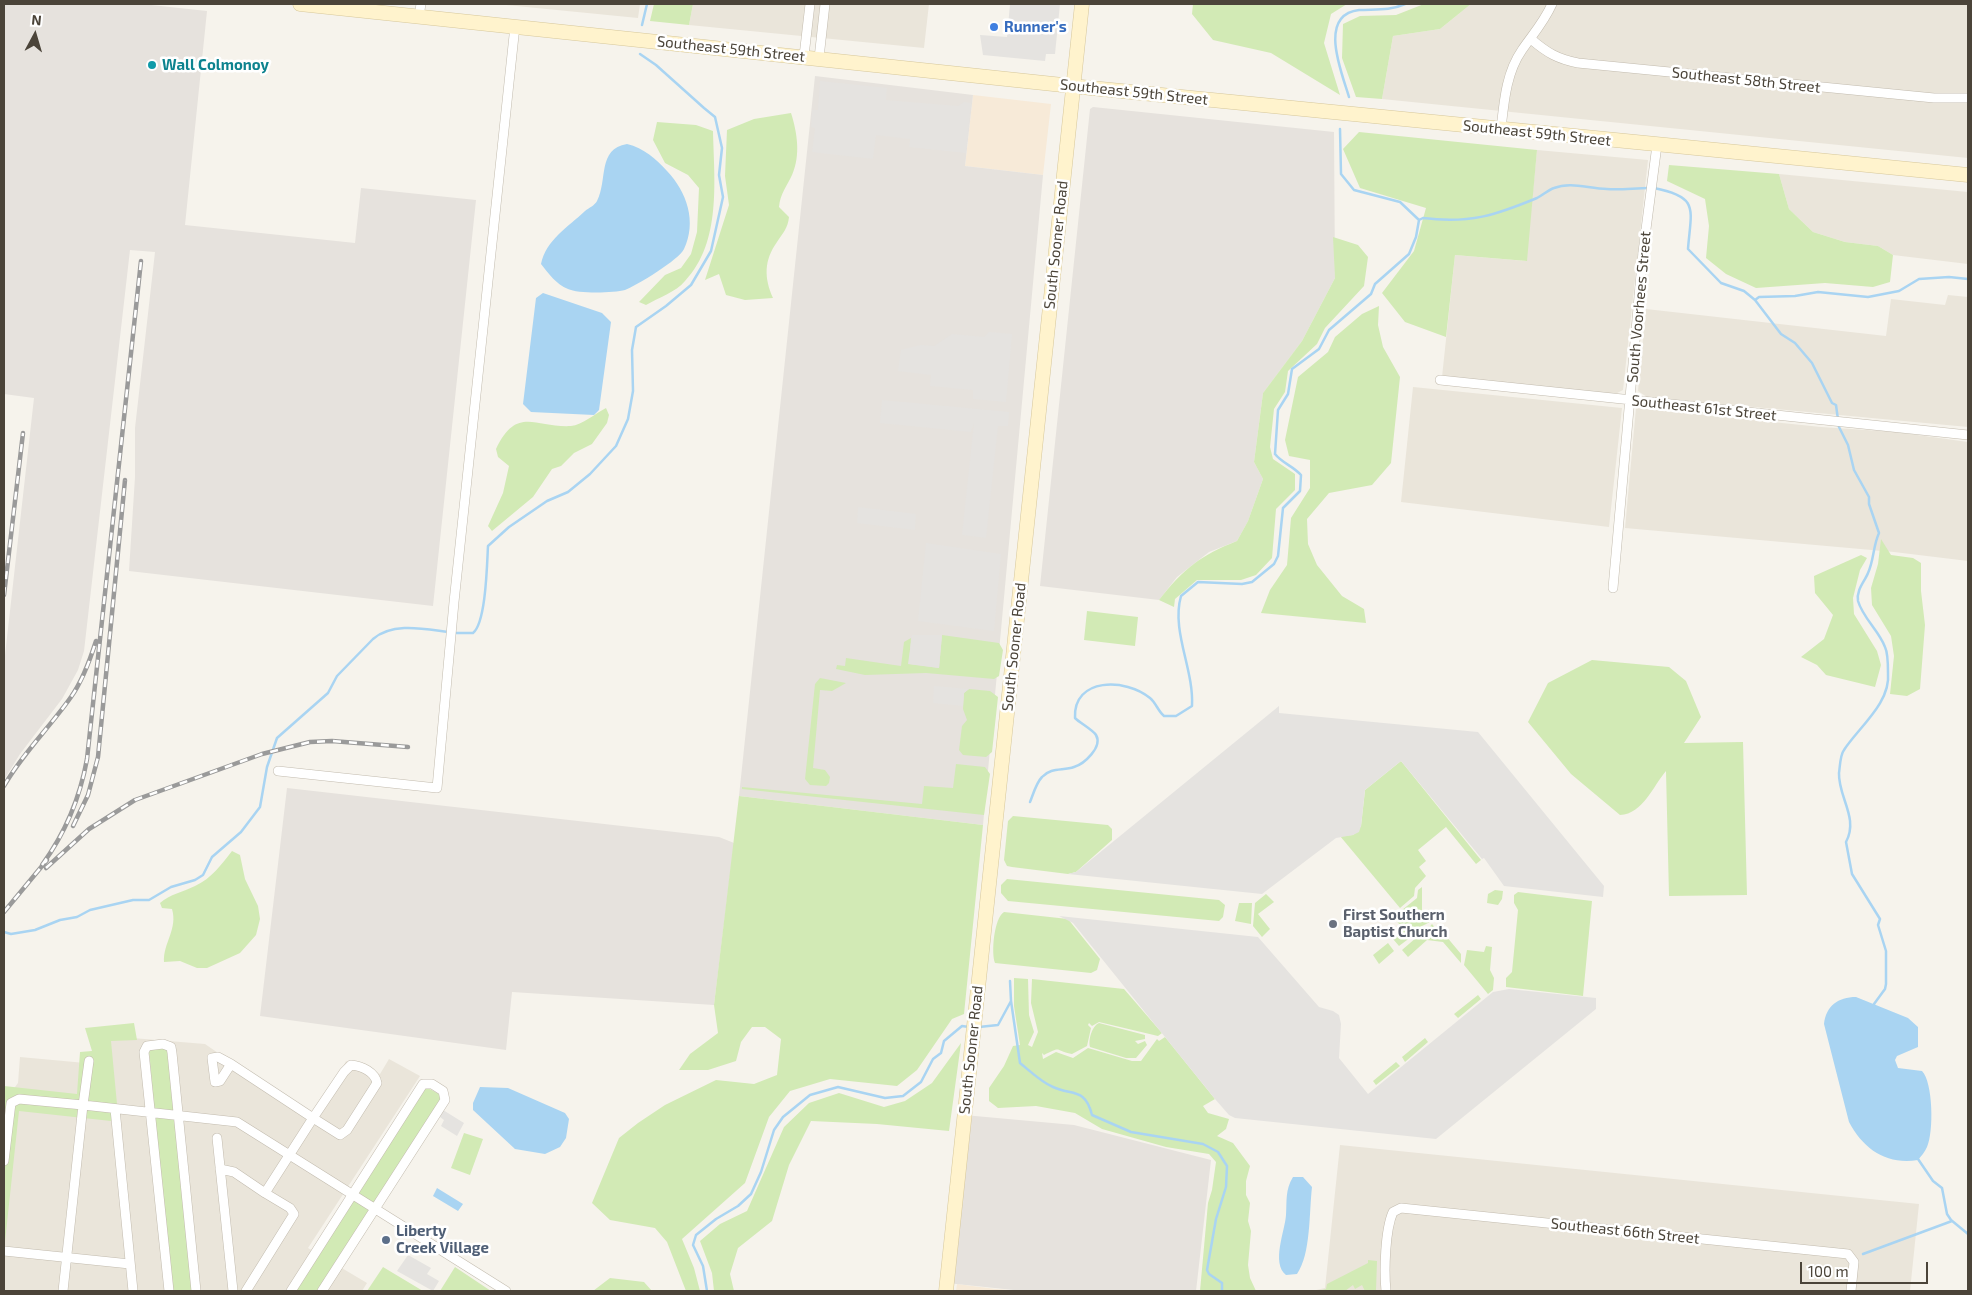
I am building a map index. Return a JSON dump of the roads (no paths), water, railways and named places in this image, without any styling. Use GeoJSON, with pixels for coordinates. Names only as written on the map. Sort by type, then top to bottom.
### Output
{"type":"FeatureCollection","features":[{"type":"Feature","properties":{"kind":"main road","name":"Southeast 59th Street"},"geometry":{"type":"LineString","coordinates":[[300,4],[420,10],[515,26],[1073,86],[1968,176]]}},
{"type":"Feature","properties":{"kind":"main road","name":"South Sooner Road"},"geometry":{"type":"LineString","coordinates":[[946,1291],[1082,4]]}},
{"type":"Feature","properties":{"kind":"street"},"geometry":{"type":"LineString","coordinates":[[804,56],[810,4]]}},
{"type":"Feature","properties":{"kind":"street"},"geometry":{"type":"LineString","coordinates":[[819,58],[825,4]]}},
{"type":"Feature","properties":{"kind":"street"},"geometry":{"type":"LineString","coordinates":[[1501,129],[1506,86],[1512,67],[1522,49],[1532,39],[1552,4]]}},
{"type":"Feature","properties":{"kind":"street"},"geometry":{"type":"LineString","coordinates":[[278,771],[437,788],[455,592],[515,26]]}},
{"type":"Feature","properties":{"kind":"street","name":"Southeast 58th Street"},"geometry":{"type":"LineString","coordinates":[[1532,39],[1545,52],[1558,59],[1578,63],[1934,98],[1968,98]]}},
{"type":"Feature","properties":{"kind":"street","name":"South Voorhees Street"},"geometry":{"type":"LineString","coordinates":[[1613,588],[1643,252],[1657,145]]}},
{"type":"Feature","properties":{"kind":"street","name":"Southeast 61st Street"},"geometry":{"type":"LineString","coordinates":[[1440,380],[1968,435]]}},
{"type":"Feature","properties":{"kind":"street"},"geometry":{"type":"LineString","coordinates":[[169,1291],[144,1049],[147,1046],[163,1044],[171,1047],[172,1053],[196,1291]]}},
{"type":"Feature","properties":{"kind":"street"},"geometry":{"type":"LineString","coordinates":[[63,1291],[89,1061]]}},
{"type":"Feature","properties":{"kind":"street"},"geometry":{"type":"LineString","coordinates":[[231,1064],[313,1118],[337,1134],[344,1134],[376,1083],[376,1078],[357,1066],[347,1068],[313,1118],[289,1154],[265,1193]]}},
{"type":"Feature","properties":{"kind":"street"},"geometry":{"type":"LineString","coordinates":[[291,1291],[423,1084],[438,1087],[445,1095],[444,1100],[322,1291]]}},
{"type":"Feature","properties":{"kind":"street"},"geometry":{"type":"LineString","coordinates":[[4,1161],[10,1103],[15,1100],[116,1108],[237,1122],[506,1291]]}},
{"type":"Feature","properties":{"kind":"street"},"geometry":{"type":"LineString","coordinates":[[116,1108],[133,1291]]}},
{"type":"Feature","properties":{"kind":"street"},"geometry":{"type":"LineString","coordinates":[[217,1138],[233,1291]]}},
{"type":"Feature","properties":{"kind":"street"},"geometry":{"type":"LineString","coordinates":[[220,1169],[234,1172],[290,1208],[294,1214],[246,1291]]}},
{"type":"Feature","properties":{"kind":"street","name":"Southeast 66th Street"},"geometry":{"type":"LineString","coordinates":[[1386,1291],[1385,1266],[1390,1220],[1396,1210],[1405,1208],[1848,1254],[1854,1258],[1851,1291]]}},
{"type":"Feature","properties":{"kind":"street"},"geometry":{"type":"LineString","coordinates":[[4,1251],[130,1264]]}},
{"type":"Feature","properties":{"kind":"water"},"geometry":{"type":"Polygon","coordinates":[[[627,144],[639,148],[654,158],[680,188],[685,198],[690,218],[688,239],[684,249],[675,259],[631,288],[613,292],[573,291],[556,282],[541,264],[544,255],[558,234],[596,202],[600,193],[607,159],[611,152],[627,144]]]}},
{"type":"Feature","properties":{"kind":"water"},"geometry":{"type":"Polygon","coordinates":[[[543,293],[602,313],[611,322],[599,410],[594,415],[531,412],[523,404],[536,298],[543,293]]]}},
{"type":"Feature","properties":{"kind":"water"},"geometry":{"type":"Polygon","coordinates":[[[1850,997],[1856,997],[1908,1018],[1918,1027],[1918,1047],[1897,1056],[1895,1060],[1898,1068],[1922,1071],[1928,1085],[1931,1130],[1927,1147],[1918,1160],[1907,1161],[1886,1158],[1869,1148],[1849,1122],[1824,1024],[1827,1012],[1834,1004],[1850,997]]]}},
{"type":"Feature","properties":{"kind":"water"},"geometry":{"type":"Polygon","coordinates":[[[480,1087],[508,1088],[565,1113],[569,1119],[566,1138],[560,1147],[545,1154],[515,1149],[473,1110],[473,1103],[480,1087]]]}},
{"type":"Feature","properties":{"kind":"water"},"geometry":{"type":"Polygon","coordinates":[[[1293,1177],[1303,1177],[1312,1187],[1310,1221],[1302,1266],[1297,1274],[1286,1275],[1282,1270],[1279,1255],[1288,1191],[1293,1177]]]}},
{"type":"Feature","properties":{"kind":"water"},"geometry":{"type":"Polygon","coordinates":[[[437,1188],[463,1204],[458,1211],[433,1196],[437,1188]]]}},
{"type":"Feature","properties":{"kind":"waterway"},"geometry":{"type":"LineString","coordinates":[[642,25],[647,4]]}},
{"type":"Feature","properties":{"kind":"waterway"},"geometry":{"type":"LineString","coordinates":[[1349,97],[1338,60],[1336,46],[1336,33],[1339,22],[1346,14],[1359,10],[1388,9],[1405,4]]}},
{"type":"Feature","properties":{"kind":"waterway"},"geometry":{"type":"LineString","coordinates":[[454,633],[473,633],[481,618],[488,546],[509,527],[547,501],[568,492],[590,474],[616,446],[628,419],[633,391],[632,350],[636,327],[666,306],[691,285],[711,251],[723,197],[719,175],[722,148],[715,117],[656,65],[640,54]]}},
{"type":"Feature","properties":{"kind":"waterway"},"geometry":{"type":"LineString","coordinates":[[1030,802],[1042,777],[1053,770],[1078,765],[1095,750],[1097,745],[1096,735],[1075,718],[1077,705],[1082,695],[1092,688],[1103,685],[1115,685],[1140,691],[1152,700],[1164,716],[1176,716],[1192,706],[1190,678],[1179,623],[1181,596],[1198,582],[1242,584],[1252,582],[1274,564],[1278,556],[1283,508],[1300,491],[1301,475],[1275,454],[1278,410],[1288,394],[1292,369],[1319,349],[1329,330],[1371,294],[1375,284],[1409,254],[1416,237],[1419,220],[1400,202],[1354,190],[1341,174],[1340,129]]}},
{"type":"Feature","properties":{"kind":"waterway"},"geometry":{"type":"LineString","coordinates":[[1419,220],[1423,218],[1455,220],[1482,217],[1522,204],[1552,189],[1567,185],[1600,189],[1649,188]]}},
{"type":"Feature","properties":{"kind":"waterway"},"geometry":{"type":"LineString","coordinates":[[1654,188],[1679,196],[1686,201],[1691,214],[1688,249],[1721,283],[1744,291],[1755,300],[1781,334],[1795,343],[1812,363],[1832,403],[1836,405],[1839,427],[1848,445],[1854,470],[1869,497],[1869,504],[1879,533],[1870,568],[1859,589],[1858,601],[1863,613],[1879,635],[1886,650],[1888,684],[1879,705],[1843,752],[1839,773],[1849,816],[1849,833],[1846,842],[1852,874],[1880,919],[1878,925],[1886,951],[1885,989],[1874,1004],[1874,1007]]}},
{"type":"Feature","properties":{"kind":"waterway"},"geometry":{"type":"LineString","coordinates":[[1755,300],[1759,297],[1795,296],[1818,292],[1868,297],[1899,291],[1919,279],[1949,277],[1968,279]]}},
{"type":"Feature","properties":{"kind":"waterway"},"geometry":{"type":"LineString","coordinates":[[4,932],[11,934],[35,930],[60,920],[77,917],[90,910],[133,900],[149,900],[171,887],[195,880],[203,875],[212,857],[241,832],[260,807],[267,767],[277,738],[328,693],[337,676],[373,639],[390,630],[409,628],[448,632]]}},
{"type":"Feature","properties":{"kind":"waterway"},"geometry":{"type":"LineString","coordinates":[[1010,981],[1020,1063],[1032,1073],[1053,1087],[1082,1096],[1086,1100],[1092,1115],[1131,1132],[1203,1144],[1218,1152],[1227,1166],[1226,1187],[1216,1219],[1207,1270],[1209,1274],[1222,1283],[1222,1291]]}},
{"type":"Feature","properties":{"kind":"waterway"},"geometry":{"type":"LineString","coordinates":[[979,1027],[998,1025],[1011,1001]]}},
{"type":"Feature","properties":{"kind":"waterway"},"geometry":{"type":"LineString","coordinates":[[707,1291],[703,1266],[693,1245],[696,1235],[716,1219],[738,1206],[751,1194],[761,1172],[774,1130],[783,1117],[810,1095],[838,1087],[885,1098],[903,1096],[921,1082],[933,1059],[941,1053],[944,1041],[962,1026],[969,1027]]}},
{"type":"Feature","properties":{"kind":"waterway"},"geometry":{"type":"LineString","coordinates":[[1918,1159],[1933,1181],[1942,1188],[1947,1214],[1951,1220],[1968,1234]]}},
{"type":"Feature","properties":{"kind":"waterway"},"geometry":{"type":"LineString","coordinates":[[1863,1254],[1952,1221]]}},
{"type":"Feature","properties":{"kind":"railway"},"geometry":{"type":"LineString","coordinates":[[42,865],[51,853],[71,814],[87,759],[141,261]]}},
{"type":"Feature","properties":{"kind":"railway"},"geometry":{"type":"LineString","coordinates":[[4,595],[23,433]]}},
{"type":"Feature","properties":{"kind":"railway"},"geometry":{"type":"LineString","coordinates":[[73,826],[88,795],[98,757],[125,480]]}},
{"type":"Feature","properties":{"kind":"railway"},"geometry":{"type":"LineString","coordinates":[[4,786],[19,763],[63,708],[79,684],[96,641]]}},
{"type":"Feature","properties":{"kind":"railway"},"geometry":{"type":"LineString","coordinates":[[46,868],[89,829],[135,800],[262,754],[310,742],[332,741],[408,747]]}},
{"type":"Feature","properties":{"kind":"railway"},"geometry":{"type":"LineString","coordinates":[[4,912],[47,860]]}},
{"type":"Feature","properties":{"kind":"place","name":"Runner's"},"geometry":{"type":"Point","coordinates":[994,27]}},
{"type":"Feature","properties":{"kind":"place","name":"Wall Colmonoy"},"geometry":{"type":"Point","coordinates":[152,65]}},
{"type":"Feature","properties":{"kind":"place","name":"First Southern Baptist Church"},"geometry":{"type":"Point","coordinates":[1333,924]}},
{"type":"Feature","properties":{"kind":"place","name":"Liberty Creek Village"},"geometry":{"type":"Point","coordinates":[386,1240]}}]}
